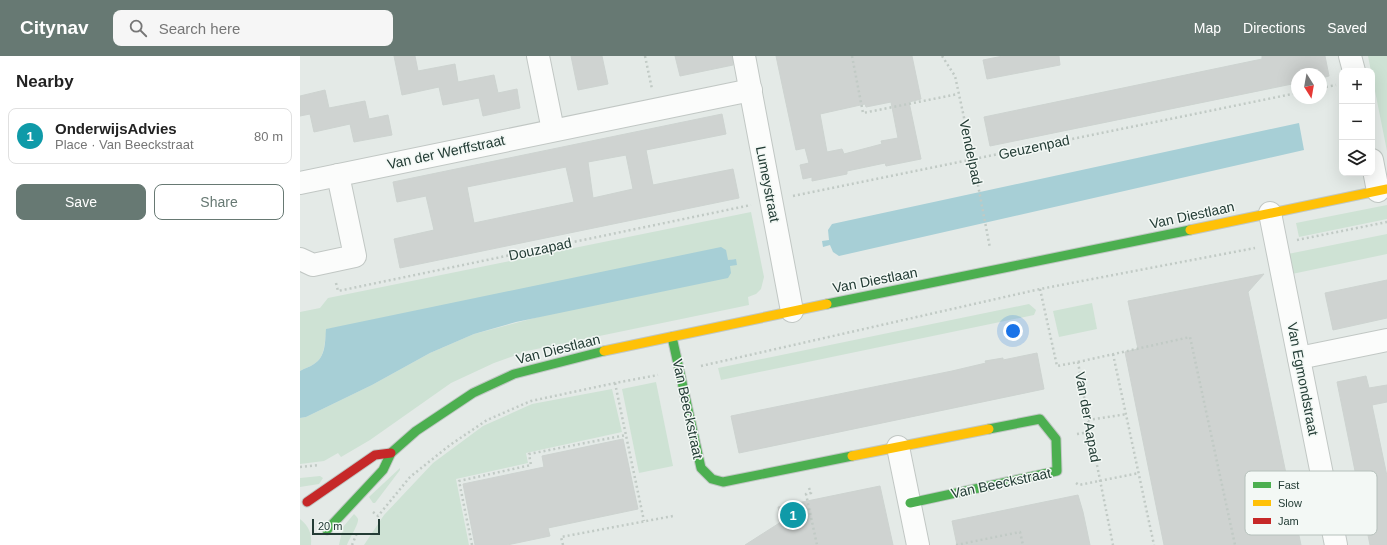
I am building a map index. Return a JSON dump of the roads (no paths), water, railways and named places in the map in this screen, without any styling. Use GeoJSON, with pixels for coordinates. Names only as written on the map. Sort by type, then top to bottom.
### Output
{"type":"FeatureCollection","features":[{"type":"Feature","properties":{"kind":"street"},"geometry":{"type":"LineString","coordinates":[[538,56],[553,130]]}},
{"type":"Feature","properties":{"kind":"street","name":"Lumeystraat"},"geometry":{"type":"LineString","coordinates":[[744,56],[792,311]]}},
{"type":"Feature","properties":{"kind":"street"},"geometry":{"type":"LineString","coordinates":[[1350,56],[1353,68]]}},
{"type":"Feature","properties":{"kind":"street","name":"Van der Werffstraat"},"geometry":{"type":"LineString","coordinates":[[300,182],[751,90]]}},
{"type":"Feature","properties":{"kind":"street"},"geometry":{"type":"LineString","coordinates":[[1375,168],[1383,190]]}},
{"type":"Feature","properties":{"kind":"street"},"geometry":{"type":"LineString","coordinates":[[300,259],[313,265],[355,256],[338,175]]}},
{"type":"Feature","properties":{"kind":"street","name":"Van Diestlaan"},"geometry":{"type":"LineString","coordinates":[[329,540],[326,526],[360,495],[383,470],[391,453],[416,431],[473,393],[514,374],[579,357],[792,311],[1383,190]]}},
{"type":"Feature","properties":{"kind":"street","name":"Van Egmondstraat"},"geometry":{"type":"LineString","coordinates":[[1270,213],[1321,471]]}},
{"type":"Feature","properties":{"kind":"street","name":"Van Beeckstraat"},"geometry":{"type":"LineString","coordinates":[[672,337],[701,468],[712,479],[723,482],[1040,419],[1056,439],[1057,471],[910,502]]}},
{"type":"Feature","properties":{"kind":"street"},"geometry":{"type":"LineString","coordinates":[[1299,358],[1387,340]]}},
{"type":"Feature","properties":{"kind":"street"},"geometry":{"type":"LineString","coordinates":[[898,447],[918,545]]}},
{"type":"Feature","properties":{"kind":"street","name":"Van Diestlaan"},"geometry":{"type":"LineString","coordinates":[[307,503],[375,455],[391,453]]}},
{"type":"Feature","properties":{"kind":"street","name":"Van Egmondstraat"},"geometry":{"type":"LineString","coordinates":[[1334,535],[1336,545]]}},
{"type":"Feature","properties":{"kind":"water"},"geometry":{"type":"Polygon","coordinates":[[[1299,123],[1304,150],[839,256],[833,252],[830,245],[823,247],[822,241],[829,240],[828,230],[832,224],[1299,123]]]}},
{"type":"Feature","properties":{"kind":"water"},"geometry":{"type":"Polygon","coordinates":[[[721,247],[726,250],[728,260],[736,259],[737,265],[730,266],[731,273],[728,278],[516,322],[474,334],[430,353],[372,385],[306,417],[300,418],[300,371],[318,361],[321,357],[325,344],[326,329],[721,247]]]}},
{"type":"Feature","properties":{"kind":"place","name":"OnderwijsAdvies"},"geometry":{"type":"Point","coordinates":[793,515]}}]}
